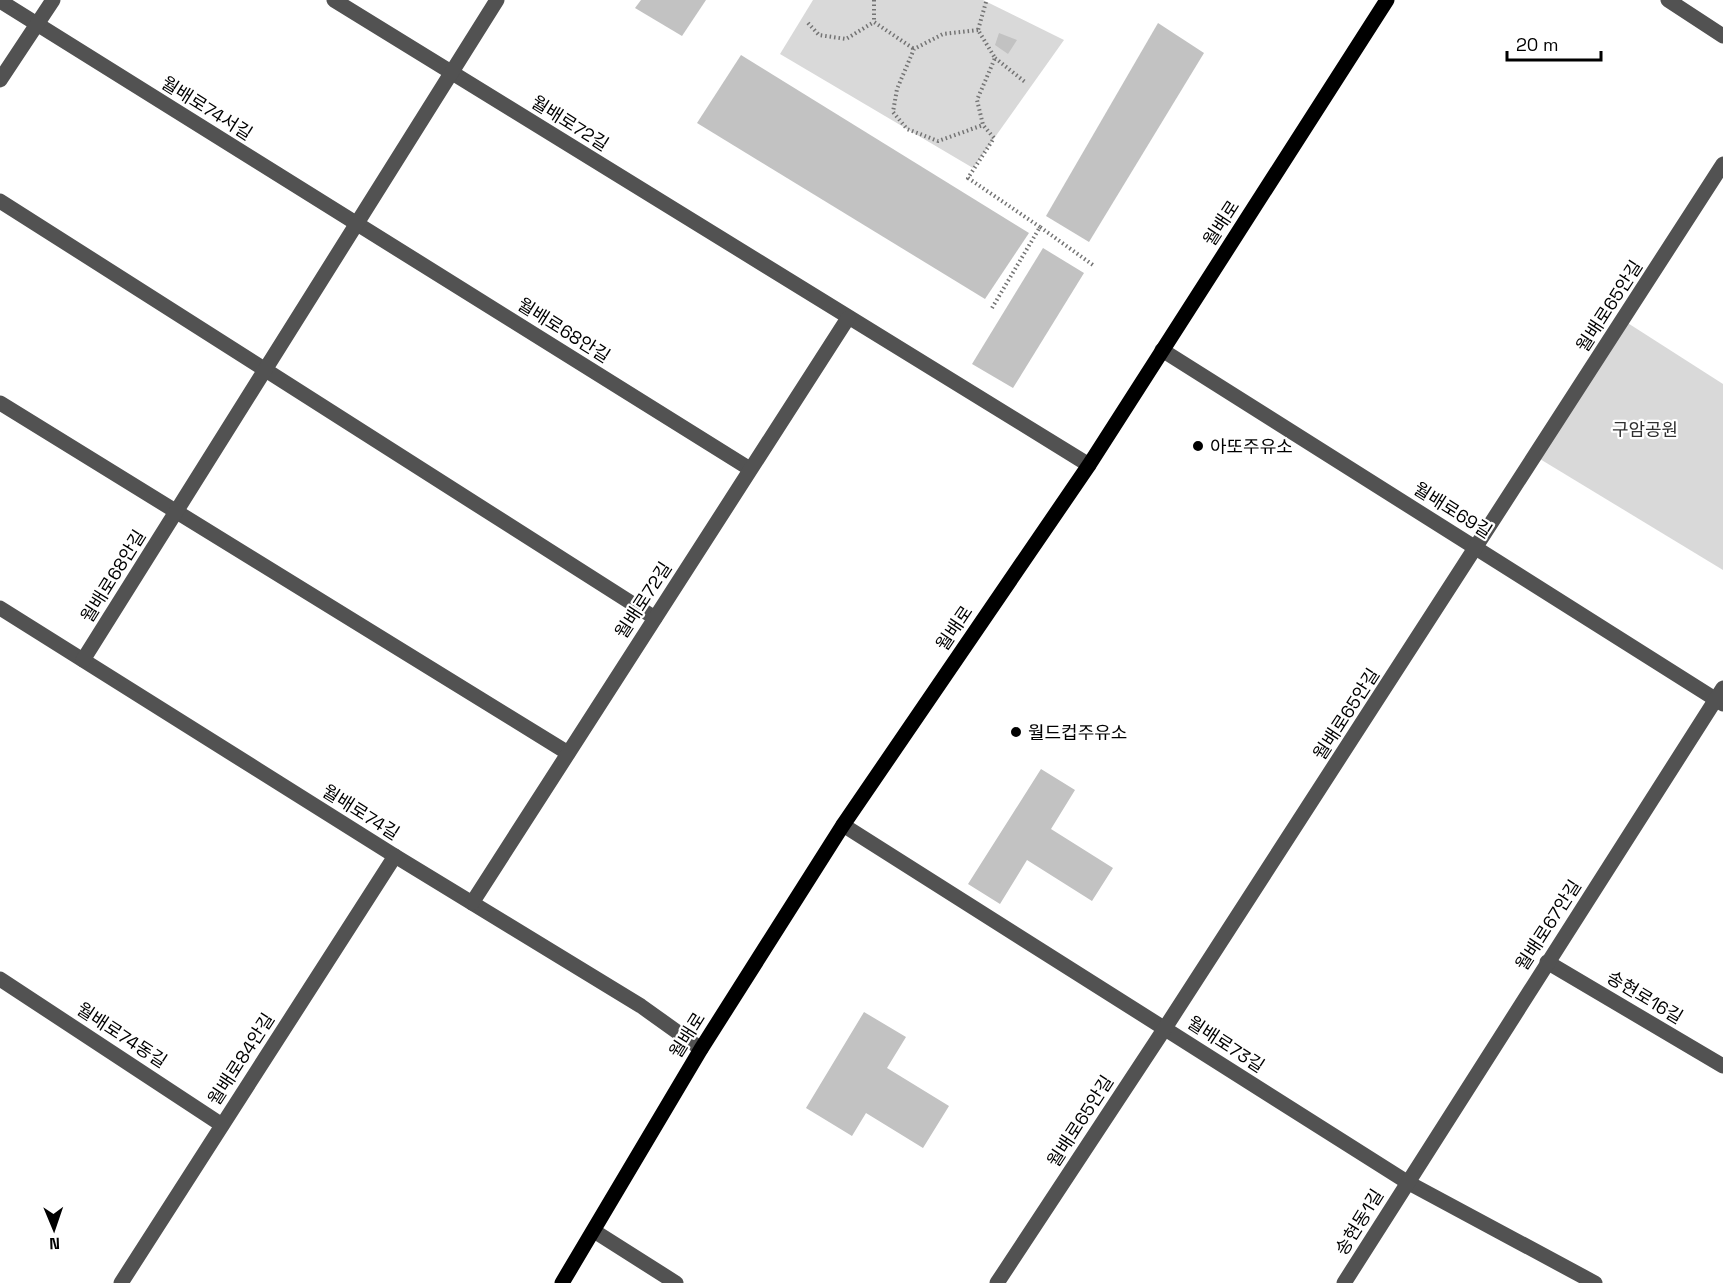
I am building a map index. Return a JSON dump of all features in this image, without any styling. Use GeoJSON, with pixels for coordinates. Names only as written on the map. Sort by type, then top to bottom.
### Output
{"type":"FeatureCollection","features":[{"type":"Feature","properties":{"kind":"main road","name":"월배로"},"geometry":{"type":"LineString","coordinates":[[562,1283],[701,1049],[843,825],[1089,465],[1386,0]]}},
{"type":"Feature","properties":{"kind":"street"},"geometry":{"type":"LineString","coordinates":[[0,80],[52,0]]}},
{"type":"Feature","properties":{"kind":"street","name":"월배로72길"},"geometry":{"type":"LineString","coordinates":[[334,0],[1089,465]]}},
{"type":"Feature","properties":{"kind":"street","name":"월배로68안길"},"geometry":{"type":"LineString","coordinates":[[83,660],[497,0]]}},
{"type":"Feature","properties":{"kind":"street"},"geometry":{"type":"LineString","coordinates":[[1668,0],[1723,36]]}},
{"type":"Feature","properties":{"kind":"street","name":"월배로74서길"},"geometry":{"type":"LineString","coordinates":[[0,1],[357,224]]}},
{"type":"Feature","properties":{"kind":"street","name":"월배로65안길"},"geometry":{"type":"LineString","coordinates":[[997,1283],[1166,1028],[1723,164]]}},
{"type":"Feature","properties":{"kind":"street"},"geometry":{"type":"LineString","coordinates":[[0,201],[655,618]]}},
{"type":"Feature","properties":{"kind":"street","name":"월배로68안길"},"geometry":{"type":"LineString","coordinates":[[357,224],[750,470]]}},
{"type":"Feature","properties":{"kind":"street","name":"월배로72길"},"geometry":{"type":"LineString","coordinates":[[471,903],[848,318]]}},
{"type":"Feature","properties":{"kind":"street","name":"월배로69길"},"geometry":{"type":"LineString","coordinates":[[1162,350],[1476,548],[1721,697]]}},
{"type":"Feature","properties":{"kind":"street"},"geometry":{"type":"LineString","coordinates":[[0,403],[568,753]]}},
{"type":"Feature","properties":{"kind":"street","name":"월배로74길"},"geometry":{"type":"LineString","coordinates":[[0,608],[395,856],[641,1006],[701,1049]]}},
{"type":"Feature","properties":{"kind":"street","name":"월배로67안길"},"geometry":{"type":"LineString","coordinates":[[1407,1182],[1547,962],[1721,697]]}},
{"type":"Feature","properties":{"kind":"street","name":"월배로73길"},"geometry":{"type":"LineString","coordinates":[[843,825],[1407,1182],[1595,1283]]}},
{"type":"Feature","properties":{"kind":"street","name":"월배로84안길"},"geometry":{"type":"LineString","coordinates":[[121,1283],[395,856]]}},
{"type":"Feature","properties":{"kind":"street","name":"송현로16길"},"geometry":{"type":"LineString","coordinates":[[1547,962],[1723,1066]]}},
{"type":"Feature","properties":{"kind":"street","name":"월배로74동길"},"geometry":{"type":"LineString","coordinates":[[0,979],[222,1125]]}},
{"type":"Feature","properties":{"kind":"street","name":"송현동1길"},"geometry":{"type":"LineString","coordinates":[[1344,1283],[1407,1182]]}},
{"type":"Feature","properties":{"kind":"street"},"geometry":{"type":"LineString","coordinates":[[594,1231],[676,1283]]}},
{"type":"Feature","properties":{"kind":"path"},"geometry":{"type":"LineString","coordinates":[[874,0],[874,22]]}},
{"type":"Feature","properties":{"kind":"path"},"geometry":{"type":"LineString","coordinates":[[986,2],[978,30],[995,58],[1025,82]]}},
{"type":"Feature","properties":{"kind":"path"},"geometry":{"type":"LineString","coordinates":[[807,23],[819,35],[846,39],[874,22]]}},
{"type":"Feature","properties":{"kind":"path"},"geometry":{"type":"LineString","coordinates":[[874,22],[914,49]]}},
{"type":"Feature","properties":{"kind":"path"},"geometry":{"type":"LineString","coordinates":[[978,30],[943,34],[914,49],[897,89],[893,112],[907,129],[938,141],[983,125]]}},
{"type":"Feature","properties":{"kind":"path"},"geometry":{"type":"LineString","coordinates":[[995,58],[976,100],[983,125],[994,138],[968,178],[1093,265]]}},
{"type":"Feature","properties":{"kind":"path"},"geometry":{"type":"LineString","coordinates":[[992,309],[1040,227]]}},
{"type":"Feature","properties":{"kind":"green space"},"geometry":{"type":"Polygon","coordinates":[[[813,0],[983,0],[1064,40],[973,168],[780,54],[813,0]]]}},
{"type":"Feature","properties":{"kind":"green space","name":"구암공원"},"geometry":{"type":"Polygon","coordinates":[[[1623,320],[1723,384],[1723,570],[1535,456],[1623,320]]]}},
{"type":"Feature","properties":{"kind":"building"},"geometry":{"type":"Polygon","coordinates":[[[641,0],[706,0],[682,36],[635,8],[641,0]]]}},
{"type":"Feature","properties":{"kind":"building"},"geometry":{"type":"Polygon","coordinates":[[[1158,23],[1204,53],[1089,242],[1046,216],[1158,23]]]}},
{"type":"Feature","properties":{"kind":"building"},"geometry":{"type":"Polygon","coordinates":[[[999,33],[1017,40],[1008,54],[995,45],[999,33]]]}},
{"type":"Feature","properties":{"kind":"building"},"geometry":{"type":"Polygon","coordinates":[[[741,55],[1029,233],[985,299],[697,123],[741,55]]]}},
{"type":"Feature","properties":{"kind":"building"},"geometry":{"type":"Polygon","coordinates":[[[1043,248],[1084,273],[1013,388],[972,364],[1043,248]]]}},
{"type":"Feature","properties":{"kind":"building"},"geometry":{"type":"Polygon","coordinates":[[[1041,769],[1075,790],[1051,829],[1113,868],[1092,901],[1027,860],[1000,904],[968,884],[1041,769]]]}},
{"type":"Feature","properties":{"kind":"building"},"geometry":{"type":"Polygon","coordinates":[[[864,1012],[906,1037],[887,1068],[949,1106],[923,1148],[866,1113],[852,1136],[806,1108],[864,1012]]]}},
{"type":"Feature","properties":{"kind":"place","name":"아또주유소"},"geometry":{"type":"Point","coordinates":[1198,446]}},
{"type":"Feature","properties":{"kind":"place","name":"월드컵주유소"},"geometry":{"type":"Point","coordinates":[1016,732]}}]}
